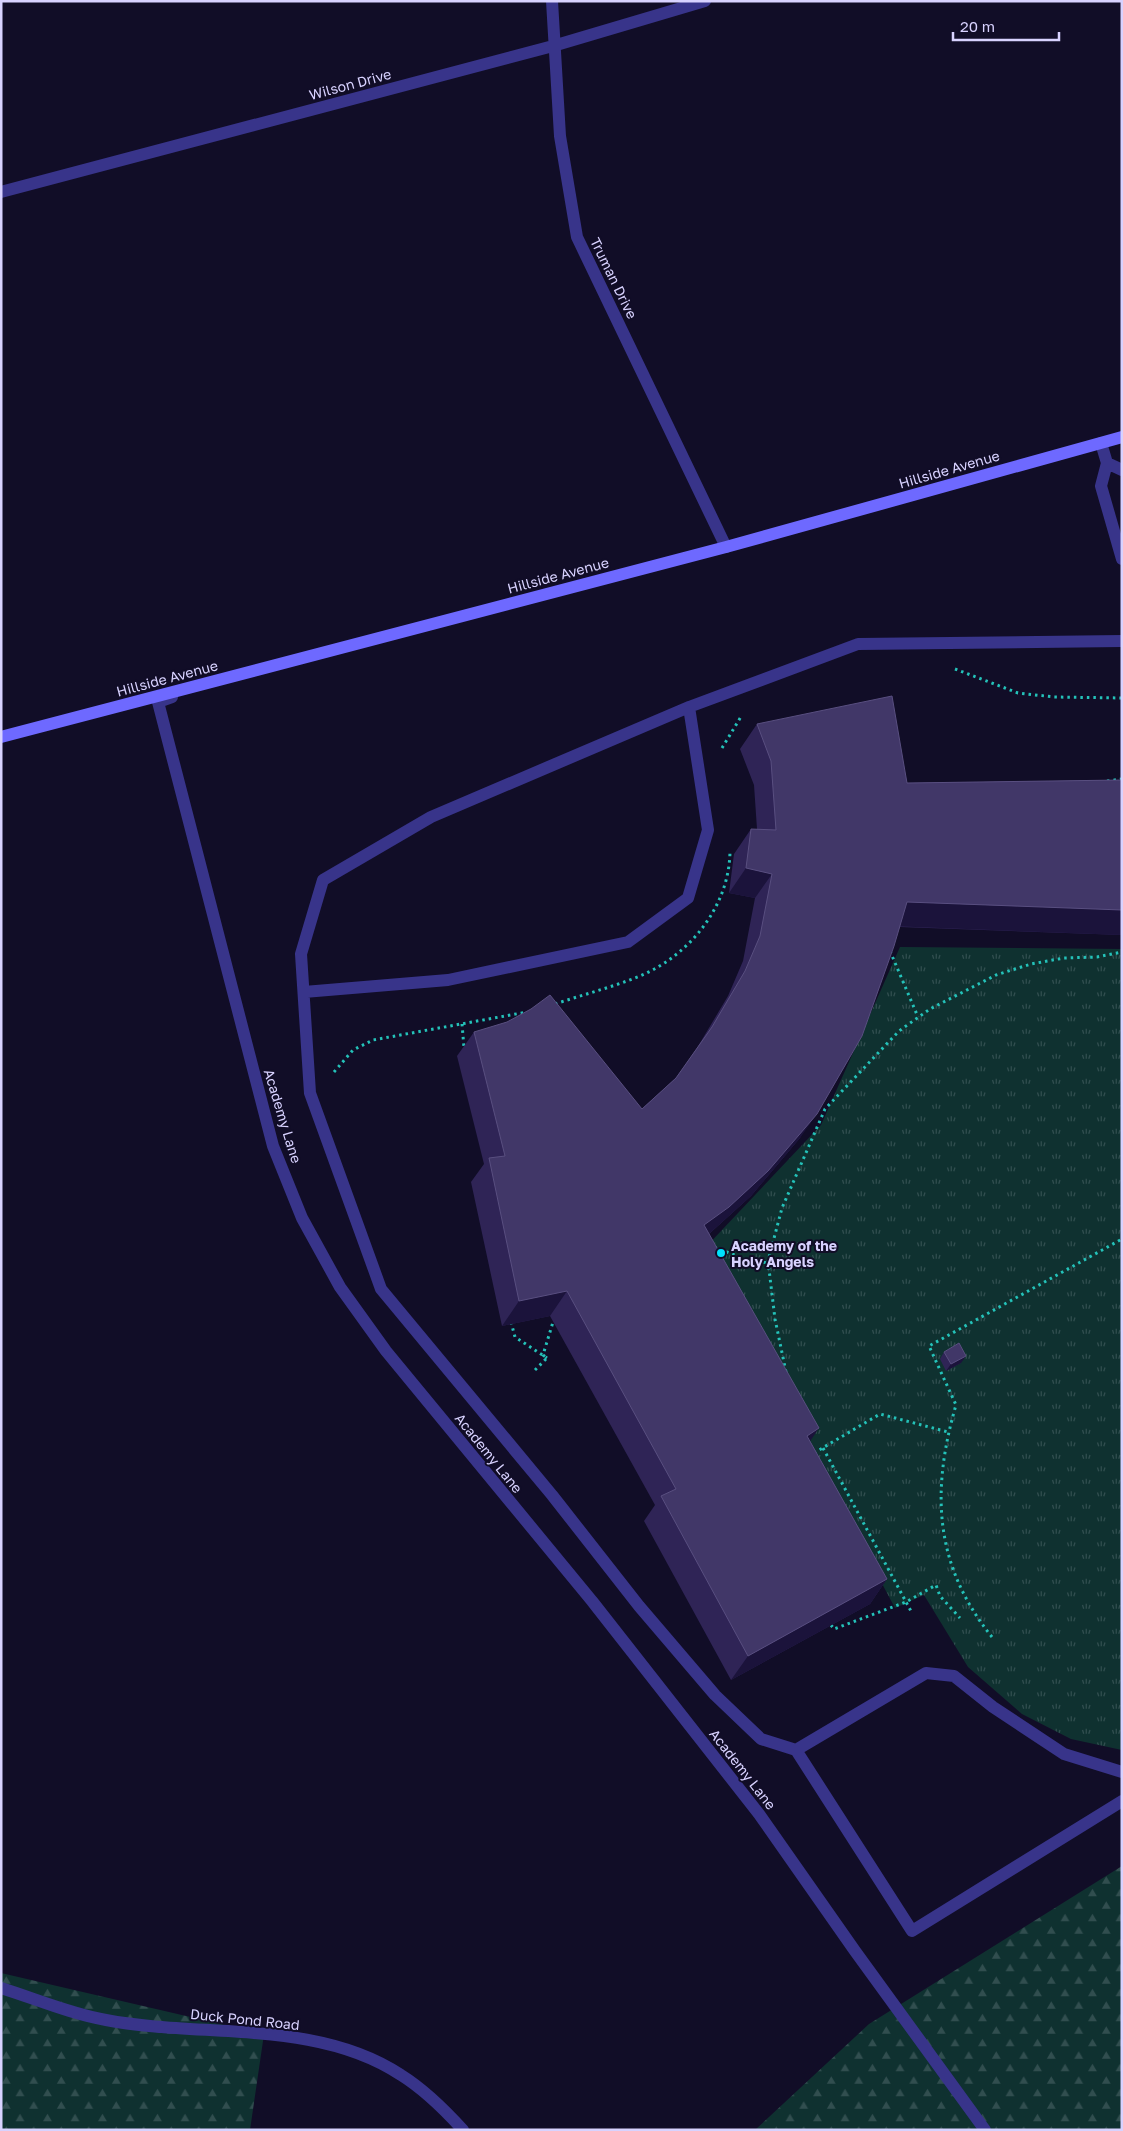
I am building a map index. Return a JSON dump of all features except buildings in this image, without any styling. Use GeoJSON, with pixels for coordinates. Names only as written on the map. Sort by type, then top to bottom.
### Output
{"type":"FeatureCollection","features":[{"type":"Feature","properties":{"kind":"main road","name":"Hillside Avenue"},"geometry":{"type":"LineString","coordinates":[[1,737],[726,547],[1122,437]]}},
{"type":"Feature","properties":{"kind":"street","name":"Truman Drive"},"geometry":{"type":"LineString","coordinates":[[552,1],[553,46],[560,136],[577,237],[726,547]]}},
{"type":"Feature","properties":{"kind":"street","name":"Wilson Drive"},"geometry":{"type":"LineString","coordinates":[[1,192],[553,46],[705,1]]}},
{"type":"Feature","properties":{"kind":"street"},"geometry":{"type":"LineString","coordinates":[[1100,443],[1107,463],[1101,486],[1122,559]]}},
{"type":"Feature","properties":{"kind":"street"},"geometry":{"type":"LineString","coordinates":[[1107,463],[1122,470]]}},
{"type":"Feature","properties":{"kind":"street"},"geometry":{"type":"LineString","coordinates":[[1122,641],[858,644],[689,707],[431,818],[323,880],[301,954],[310,1093],[381,1289],[552,1495],[639,1606],[715,1695],[761,1739],[796,1750],[912,1931],[1122,1801]]}},
{"type":"Feature","properties":{"kind":"street","name":"Academy Lane"},"geometry":{"type":"LineString","coordinates":[[227,678],[158,702],[273,1146],[302,1218],[340,1287],[386,1350],[592,1601],[760,1814],[860,1959],[985,2130]]}},
{"type":"Feature","properties":{"kind":"street"},"geometry":{"type":"LineString","coordinates":[[304,992],[448,980],[628,942],[688,898],[708,830],[689,707]]}},
{"type":"Feature","properties":{"kind":"street"},"geometry":{"type":"LineString","coordinates":[[796,1750],[926,1673],[954,1676],[993,1707],[1064,1754],[1122,1772]]}},
{"type":"Feature","properties":{"kind":"street","name":"Duck Pond Road"},"geometry":{"type":"LineString","coordinates":[[1,1988],[106,2020],[310,2040],[357,2053],[400,2074],[434,2099],[463,2130]]}},
{"type":"Feature","properties":{"kind":"path"},"geometry":{"type":"LineString","coordinates":[[947,667],[1018,693],[1054,697],[1122,698]]}},
{"type":"Feature","properties":{"kind":"path"},"geometry":{"type":"LineString","coordinates":[[721,754],[737,720],[747,710]]}},
{"type":"Feature","properties":{"kind":"path"},"geometry":{"type":"LineString","coordinates":[[1102,782],[1122,779]]}},
{"type":"Feature","properties":{"kind":"path"},"geometry":{"type":"LineString","coordinates":[[554,1005],[637,978],[670,960],[698,935],[720,901],[727,881],[730,848]]}},
{"type":"Feature","properties":{"kind":"path"},"geometry":{"type":"LineString","coordinates":[[889,946],[918,1017]]}},
{"type":"Feature","properties":{"kind":"path"},"geometry":{"type":"LineString","coordinates":[[787,1375],[775,1319],[768,1263],[782,1208],[825,1109],[899,1031],[918,1017],[996,975],[1031,964],[1064,958],[1097,957],[1122,952]]}},
{"type":"Feature","properties":{"kind":"path"},"geometry":{"type":"LineString","coordinates":[[332,1074],[353,1050],[373,1040],[533,1011]]}},
{"type":"Feature","properties":{"kind":"path"},"geometry":{"type":"LineString","coordinates":[[462,1024],[465,1051]]}},
{"type":"Feature","properties":{"kind":"path"},"geometry":{"type":"LineString","coordinates":[[992,1637],[979,1621],[958,1586],[944,1535],[941,1480],[948,1432],[956,1405],[929,1346],[1122,1239]]}},
{"type":"Feature","properties":{"kind":"path"},"geometry":{"type":"LineString","coordinates":[[707,1244],[745,1259],[768,1263]]}},
{"type":"Feature","properties":{"kind":"path"},"geometry":{"type":"LineString","coordinates":[[510,1315],[515,1337],[547,1358]]}},
{"type":"Feature","properties":{"kind":"path"},"geometry":{"type":"LineString","coordinates":[[547,1358],[543,1355],[553,1322]]}},
{"type":"Feature","properties":{"kind":"path"},"geometry":{"type":"LineString","coordinates":[[535,1370],[547,1358]]}},
{"type":"Feature","properties":{"kind":"path"},"geometry":{"type":"LineString","coordinates":[[809,1456],[880,1414],[948,1432]]}},
{"type":"Feature","properties":{"kind":"path"},"geometry":{"type":"LineString","coordinates":[[823,1448],[912,1614]]}},
{"type":"Feature","properties":{"kind":"path"},"geometry":{"type":"LineString","coordinates":[[831,1625],[834,1629],[906,1602],[936,1585],[940,1596],[960,1618]]}},
{"type":"Feature","properties":{"kind":"green space"},"geometry":{"type":"Polygon","coordinates":[[[900,947],[1122,949],[1122,1750],[1071,1739],[1022,1714],[968,1667],[924,1595],[895,1608],[704,1249],[821,1125],[900,947]]]}},
{"type":"Feature","properties":{"kind":"green space"},"geometry":{"type":"Polygon","coordinates":[[[1122,1866],[1122,2130],[755,2130],[869,2024],[1122,1866]]]}},
{"type":"Feature","properties":{"kind":"green space"},"geometry":{"type":"Polygon","coordinates":[[[1,1973],[264,2034],[250,2130],[1,2130],[1,1973]]]}},
{"type":"Feature","properties":{"kind":"place","name":"Academy of the Holy Angels"},"geometry":{"type":"Point","coordinates":[721,1253]}}]}
